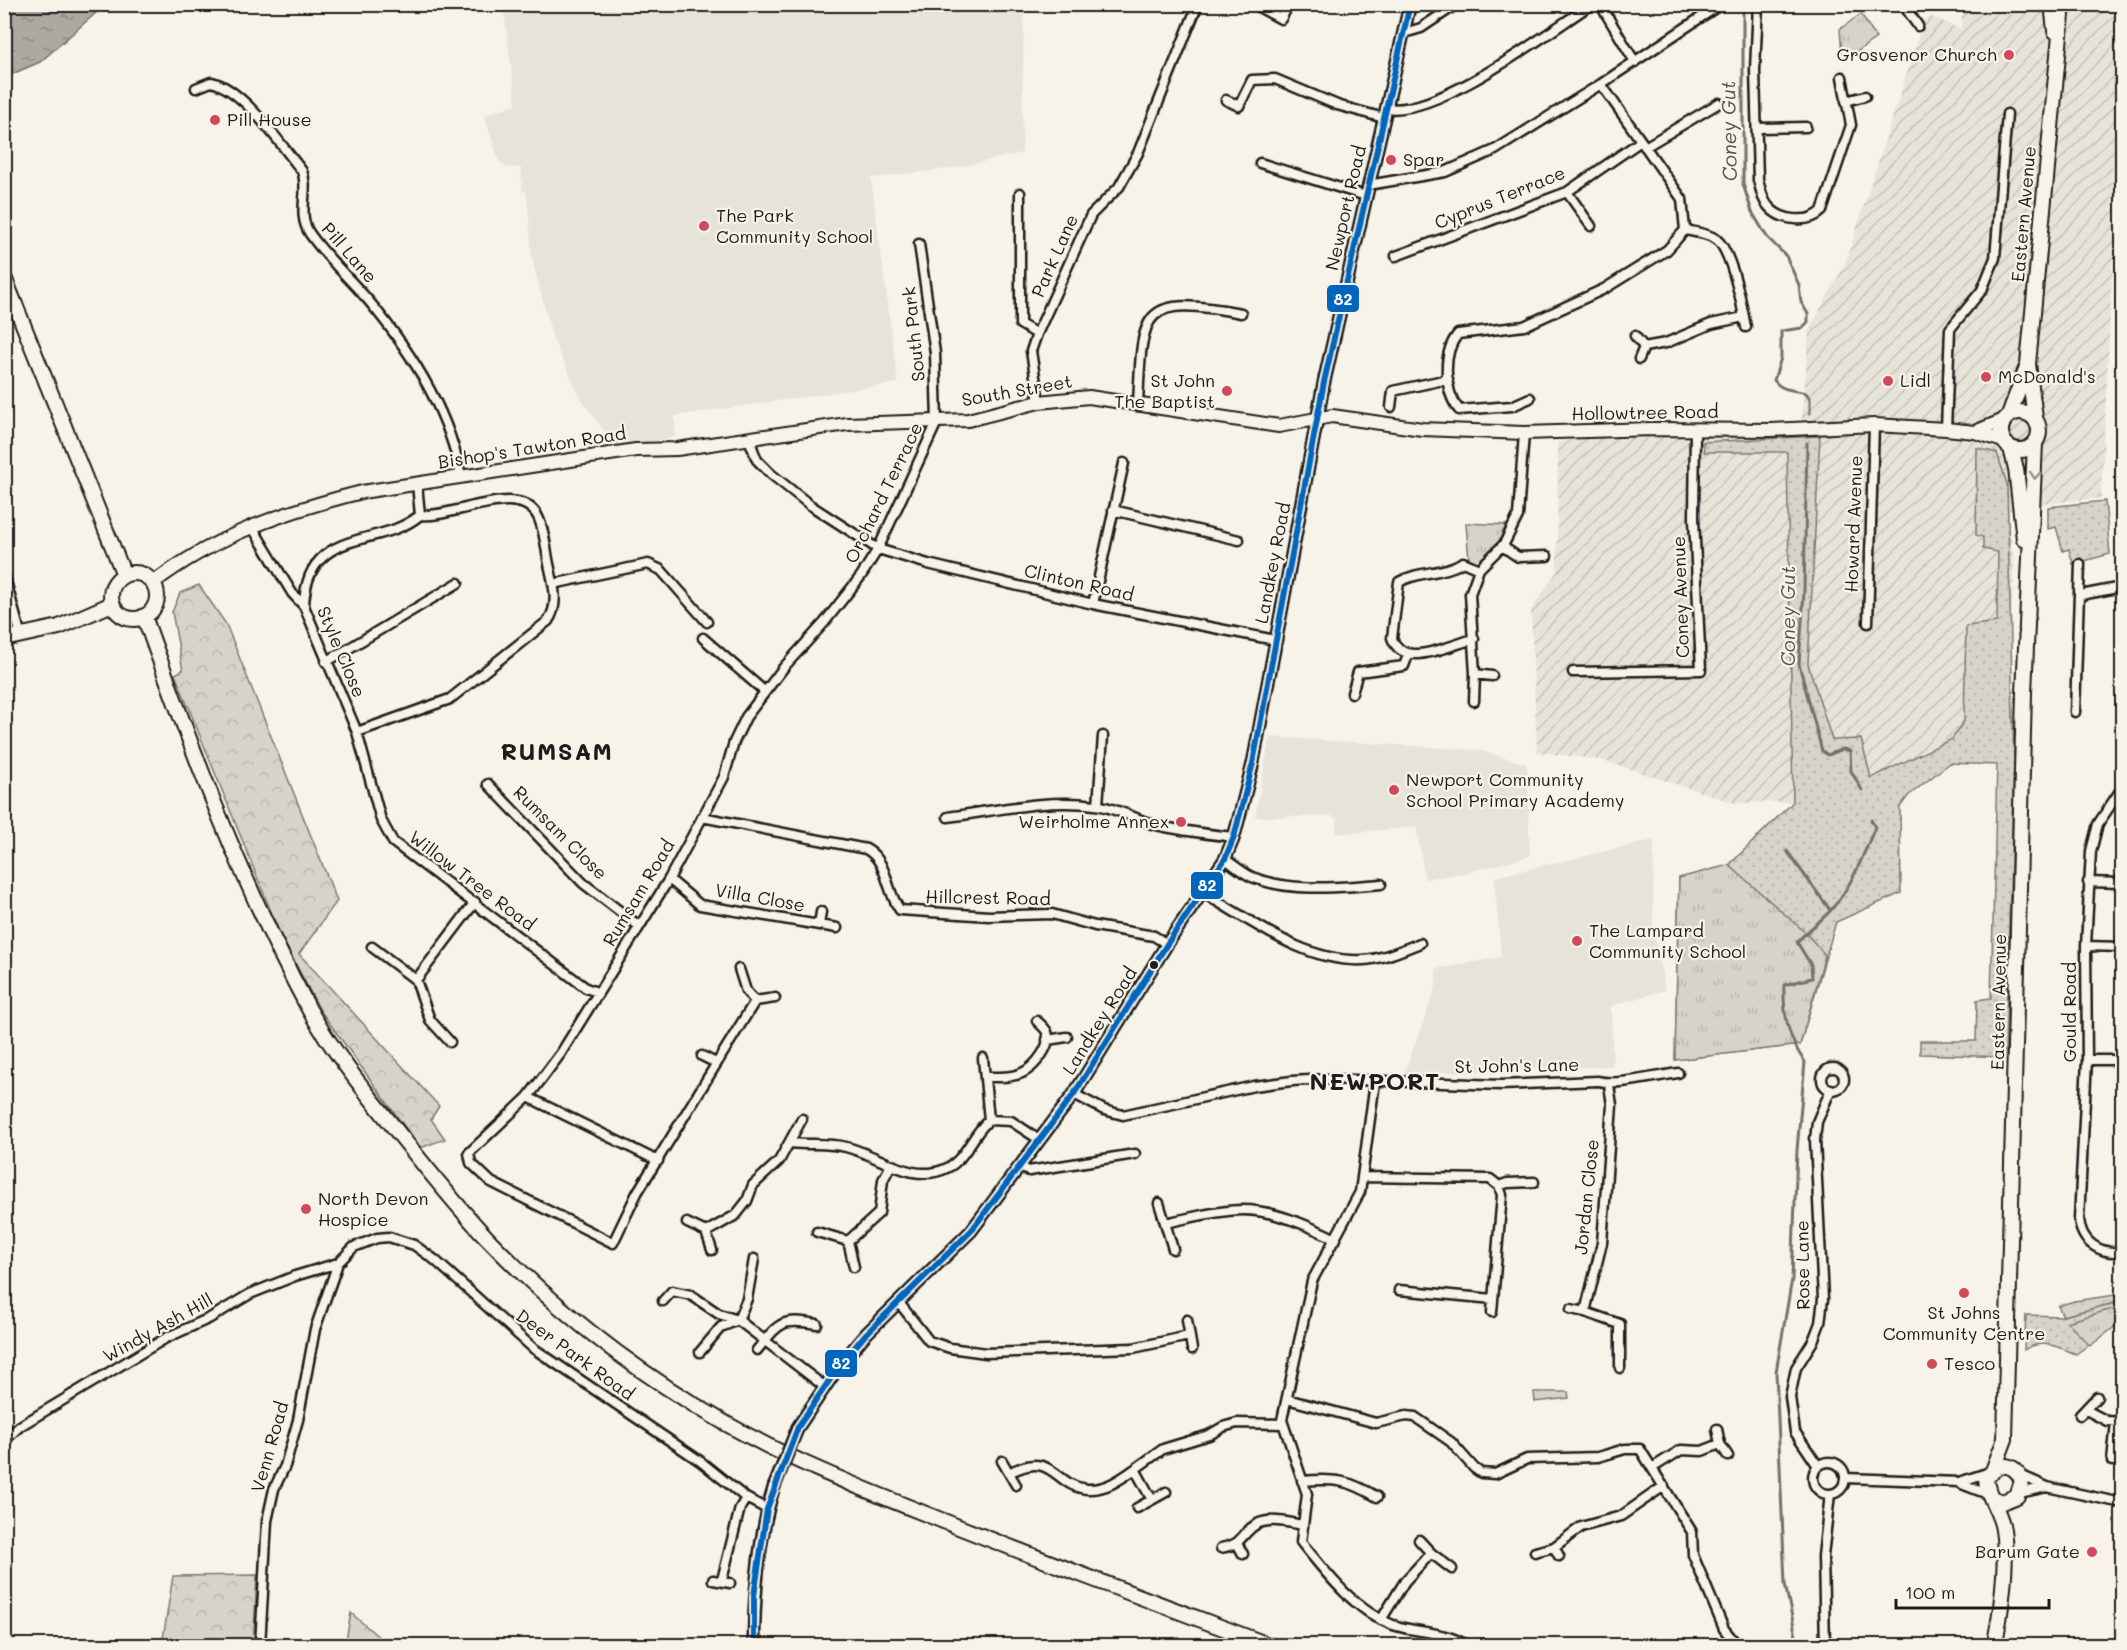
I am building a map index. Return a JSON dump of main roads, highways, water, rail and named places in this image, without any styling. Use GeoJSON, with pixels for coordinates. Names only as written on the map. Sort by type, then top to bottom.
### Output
{"type":"FeatureCollection","features":[{"type":"Feature","properties":{"kind":"main road"},"geometry":{"type":"LineString","coordinates":[[2052,4],[2056,67]]}},
{"type":"Feature","properties":{"kind":"main road"},"geometry":{"type":"LineString","coordinates":[[2056,67],[2063,4]]}},
{"type":"Feature","properties":{"kind":"main road","name":"Eastern Avenue"},"geometry":{"type":"LineString","coordinates":[[2035,418],[2028,364],[2056,67]]}},
{"type":"Feature","properties":{"kind":"main road"},"geometry":{"type":"LineString","coordinates":[[4,277],[124,575]]}},
{"type":"Feature","properties":{"kind":"main road","name":"Eastern Avenue"},"geometry":{"type":"LineString","coordinates":[[2006,418],[2028,364]]}},
{"type":"Feature","properties":{"kind":"main road","name":"South Street"},"geometry":{"type":"LineString","coordinates":[[937,422],[968,420],[1039,402],[1089,397],[1279,426],[1317,419]]}},
{"type":"Feature","properties":{"kind":"main road"},"geometry":{"type":"LineString","coordinates":[[2023,412],[2035,418],[2040,431],[2035,443],[2024,450],[2007,444],[2001,427],[2006,418],[2023,412]]}},
{"type":"Feature","properties":{"kind":"main road","name":"Hollowtree Road"},"geometry":{"type":"LineString","coordinates":[[1317,419],[1332,416],[1422,429],[1524,433],[1874,425],[1975,432],[2007,444]]}},
{"type":"Feature","properties":{"kind":"main road","name":"Hollowtree Road"},"geometry":{"type":"LineString","coordinates":[[1975,432],[2006,418]]}},
{"type":"Feature","properties":{"kind":"main road","name":"Bishop's Tawton Road"},"geometry":{"type":"LineString","coordinates":[[153,583],[191,556],[251,525],[319,502],[417,484],[636,450],[677,449],[847,424],[937,422]]}},
{"type":"Feature","properties":{"kind":"main road","name":"Eastern Avenue"},"geometry":{"type":"LineString","coordinates":[[2015,1471],[2005,1439],[2028,565],[2035,443]]}},
{"type":"Feature","properties":{"kind":"main road","name":"Eastern Avenue"},"geometry":{"type":"LineString","coordinates":[[2007,444],[2016,469],[2028,565]]}},
{"type":"Feature","properties":{"kind":"main road"},"geometry":{"type":"LineString","coordinates":[[143,574],[153,583],[157,597],[150,612],[144,616],[137,618],[122,616],[112,604],[114,584],[124,575],[143,574]]}},
{"type":"Feature","properties":{"kind":"main road"},"geometry":{"type":"LineString","coordinates":[[4,639],[59,627],[112,604]]}},
{"type":"Feature","properties":{"kind":"main road"},"geometry":{"type":"LineString","coordinates":[[144,616],[178,710],[258,910],[313,1015],[361,1086],[467,1217],[544,1293],[604,1343],[670,1389],[724,1422],[800,1462],[1067,1570],[1271,1646]]}},
{"type":"Feature","properties":{"kind":"main road","name":"Eastern Avenue"},"geometry":{"type":"LineString","coordinates":[[1992,1469],[2005,1439]]}},
{"type":"Feature","properties":{"kind":"main road"},"geometry":{"type":"LineString","coordinates":[[1994,1646],[2001,1595],[2003,1531],[2015,1496],[2015,1471],[1992,1469],[1986,1488],[2003,1531]]}},
{"type":"Feature","properties":{"kind":"main road"},"geometry":{"type":"LineString","coordinates":[[1991,1496],[2002,1502],[2015,1496]]}},
{"type":"Feature","properties":{"kind":"water"},"geometry":{"type":"Polygon","coordinates":[[[5,4],[105,5],[40,62],[5,77],[5,4]]]}},
{"type":"Feature","properties":{"kind":"waterway","name":"Coney Gut"},"geometry":{"type":"LineString","coordinates":[[1743,4],[1743,184],[1752,212],[1767,237],[1786,256],[1799,285],[1801,302],[1808,314],[1808,322],[1802,328],[1781,331],[1781,358],[1774,380],[1781,387],[1806,393],[1810,399],[1810,413]]}},
{"type":"Feature","properties":{"kind":"waterway","name":"Coney Gut"},"geometry":{"type":"LineString","coordinates":[[1807,443],[1804,592],[1799,664],[1822,751],[1828,755],[1843,749],[1850,751],[1851,771],[1862,790]]}},
{"type":"Feature","properties":{"kind":"waterway"},"geometry":{"type":"LineString","coordinates":[[1798,1646],[1785,1584],[1776,1372],[1792,1279],[1797,1150],[1805,1062],[1794,1044],[1788,1026],[1784,1006],[1784,985],[1812,978],[1811,965],[1797,942],[1831,910],[1845,891],[1875,827],[1871,820]]}},
{"type":"Feature","properties":{"kind":"waterway"},"geometry":{"type":"LineString","coordinates":[[1787,851],[1830,910]]}},
{"type":"Feature","properties":{"kind":"place","name":"Grosvenor Church"},"geometry":{"type":"Point","coordinates":[2009,55]}},
{"type":"Feature","properties":{"kind":"place","name":"Pill House"},"geometry":{"type":"Point","coordinates":[215,120]}},
{"type":"Feature","properties":{"kind":"place","name":"Spar"},"geometry":{"type":"Point","coordinates":[1391,160]}},
{"type":"Feature","properties":{"kind":"place","name":"The Park Community School"},"geometry":{"type":"Point","coordinates":[704,226]}},
{"type":"Feature","properties":{"kind":"place","name":"McDonald's"},"geometry":{"type":"Point","coordinates":[1986,377]}},
{"type":"Feature","properties":{"kind":"place","name":"Lidl"},"geometry":{"type":"Point","coordinates":[1888,381]}},
{"type":"Feature","properties":{"kind":"place","name":"St John The Baptist"},"geometry":{"type":"Point","coordinates":[1227,391]}},
{"type":"Feature","properties":{"kind":"place","name":"Newport Community School Primary Academy"},"geometry":{"type":"Point","coordinates":[1394,790]}},
{"type":"Feature","properties":{"kind":"place","name":"Weirholme Annex"},"geometry":{"type":"Point","coordinates":[1181,822]}},
{"type":"Feature","properties":{"kind":"place","name":"The Lampard Community School"},"geometry":{"type":"Point","coordinates":[1577,941]}},
{"type":"Feature","properties":{"kind":"place","name":"North Devon Hospice"},"geometry":{"type":"Point","coordinates":[306,1209]}},
{"type":"Feature","properties":{"kind":"place","name":"St Johns Community Centre"},"geometry":{"type":"Point","coordinates":[1964,1293]}},
{"type":"Feature","properties":{"kind":"place","name":"Tesco"},"geometry":{"type":"Point","coordinates":[1932,1364]}},
{"type":"Feature","properties":{"kind":"place","name":"Barum Gate"},"geometry":{"type":"Point","coordinates":[2092,1552]}},
{"type":"Feature","properties":{"kind":"district","name":"RUMSAM"},"geometry":{"type":"Point","coordinates":[557,752]}},
{"type":"Feature","properties":{"kind":"district","name":"NEWPORT"},"geometry":{"type":"Point","coordinates":[1375,1082]}}]}
